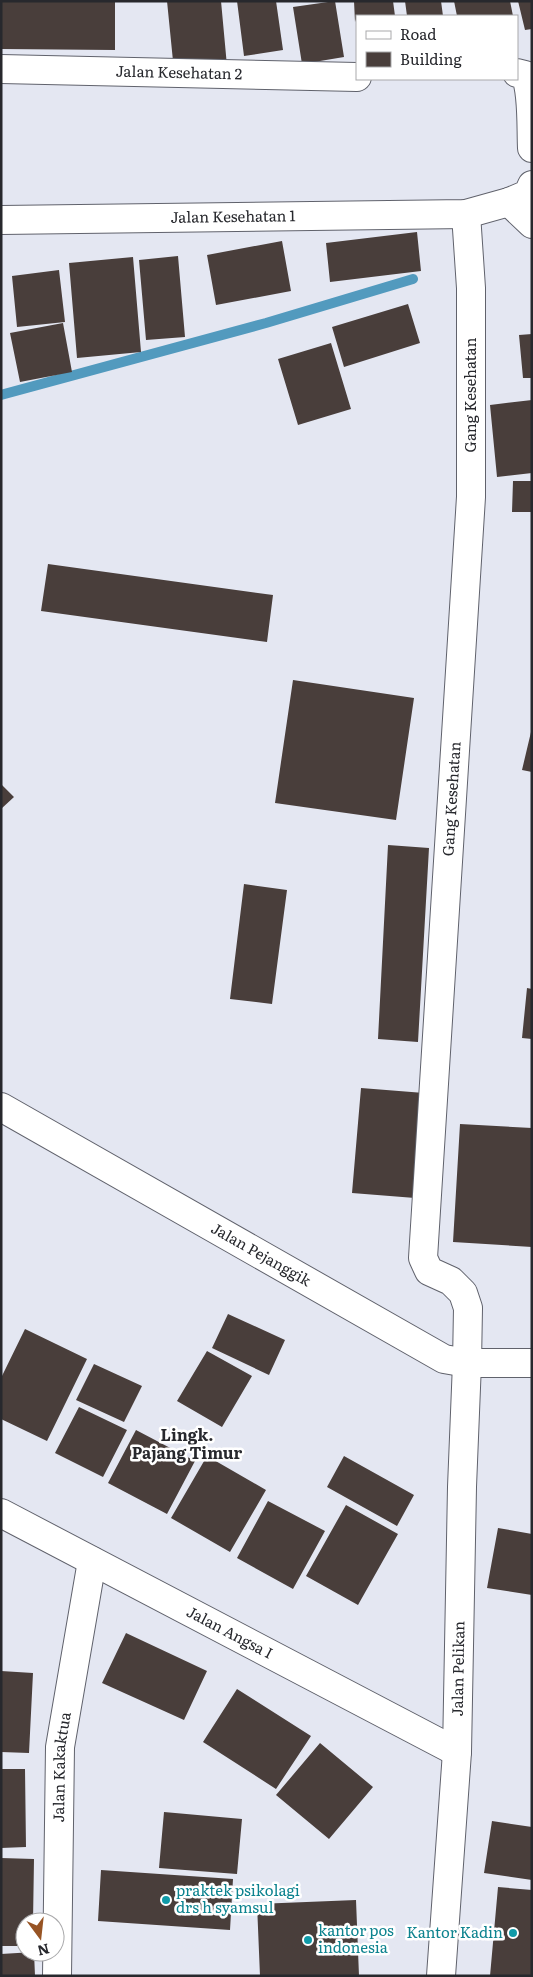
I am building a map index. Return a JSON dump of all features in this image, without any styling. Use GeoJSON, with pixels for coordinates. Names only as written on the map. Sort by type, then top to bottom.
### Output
{"type":"FeatureCollection","features":[{"type":"Feature","properties":{"kind":"street","name":"Jalan Kesehatan 2"},"geometry":{"type":"LineString","coordinates":[[1,69],[356,77]]}},
{"type":"Feature","properties":{"kind":"street"},"geometry":{"type":"LineString","coordinates":[[518,73],[525,75],[528,81],[531,98],[532,148]]}},
{"type":"Feature","properties":{"kind":"street"},"geometry":{"type":"LineString","coordinates":[[532,185],[528,194],[509,202],[532,224]]}},
{"type":"Feature","properties":{"kind":"street","name":"Jalan Kesehatan 1"},"geometry":{"type":"LineString","coordinates":[[1,220],[466,214],[509,202]]}},
{"type":"Feature","properties":{"kind":"street","name":"Gang Kesehatan"},"geometry":{"type":"LineString","coordinates":[[466,214],[471,288],[471,497],[423,1258],[429,1271],[451,1281],[463,1293],[468,1308],[467,1362]]}},
{"type":"Feature","properties":{"kind":"street","name":"Jalan Pejanggik"},"geometry":{"type":"LineString","coordinates":[[1,1107],[444,1359],[467,1362],[532,1363]]}},
{"type":"Feature","properties":{"kind":"street","name":"Jalan Pelikan"},"geometry":{"type":"LineString","coordinates":[[441,1976],[457,1752],[462,1487],[467,1362]]}},
{"type":"Feature","properties":{"kind":"street","name":"Jalan Angsa I"},"geometry":{"type":"LineString","coordinates":[[1,1512],[457,1752]]}},
{"type":"Feature","properties":{"kind":"street","name":"Jalan Kakaktua"},"geometry":{"type":"LineString","coordinates":[[57,1976],[60,1747],[92,1561]]}},
{"type":"Feature","properties":{"kind":"building"},"geometry":{"type":"Polygon","coordinates":[[[1,1],[115,1],[115,50],[1,49],[1,1]]]}},
{"type":"Feature","properties":{"kind":"building"},"geometry":{"type":"Polygon","coordinates":[[[167,1],[221,1],[227,66],[174,71],[167,1]]]}},
{"type":"Feature","properties":{"kind":"building"},"geometry":{"type":"Polygon","coordinates":[[[237,1],[276,1],[283,50],[244,56],[237,1]]]}},
{"type":"Feature","properties":{"kind":"building"},"geometry":{"type":"Polygon","coordinates":[[[335,1],[344,57],[302,64],[293,7],[335,1]]]}},
{"type":"Feature","properties":{"kind":"building"},"geometry":{"type":"Polygon","coordinates":[[[354,1],[393,1],[395,15],[356,15],[355,22],[354,1]]]}},
{"type":"Feature","properties":{"kind":"building"},"geometry":{"type":"Polygon","coordinates":[[[405,1],[441,1],[443,15],[407,15],[405,1]]]}},
{"type":"Feature","properties":{"kind":"building"},"geometry":{"type":"Polygon","coordinates":[[[454,1],[510,1],[513,15],[457,15],[454,1]]]}},
{"type":"Feature","properties":{"kind":"building"},"geometry":{"type":"Polygon","coordinates":[[[518,1],[532,1],[532,29],[525,30],[518,1]]]}},
{"type":"Feature","properties":{"kind":"building"},"geometry":{"type":"Polygon","coordinates":[[[417,232],[421,271],[330,282],[326,243],[417,232]]]}},
{"type":"Feature","properties":{"kind":"building"},"geometry":{"type":"Polygon","coordinates":[[[282,241],[291,291],[216,305],[207,255],[282,241]]]}},
{"type":"Feature","properties":{"kind":"building"},"geometry":{"type":"Polygon","coordinates":[[[178,256],[185,337],[146,340],[139,260],[178,256]]]}},
{"type":"Feature","properties":{"kind":"building"},"geometry":{"type":"Polygon","coordinates":[[[133,257],[141,352],[77,358],[69,263],[133,257]]]}},
{"type":"Feature","properties":{"kind":"building"},"geometry":{"type":"Polygon","coordinates":[[[59,270],[65,322],[17,327],[12,276],[59,270]]]}},
{"type":"Feature","properties":{"kind":"building"},"geometry":{"type":"Polygon","coordinates":[[[408,304],[420,343],[344,367],[332,327],[408,304]]]}},
{"type":"Feature","properties":{"kind":"building"},"geometry":{"type":"Polygon","coordinates":[[[63,323],[72,372],[20,382],[10,333],[63,323]]]}},
{"type":"Feature","properties":{"kind":"building"},"geometry":{"type":"Polygon","coordinates":[[[532,334],[532,378],[523,378],[519,335],[532,334]]]}},
{"type":"Feature","properties":{"kind":"building"},"geometry":{"type":"Polygon","coordinates":[[[331,343],[351,409],[298,425],[278,359],[331,343]]]}},
{"type":"Feature","properties":{"kind":"building"},"geometry":{"type":"Polygon","coordinates":[[[532,400],[532,473],[497,477],[490,405],[532,400]]]}},
{"type":"Feature","properties":{"kind":"building"},"geometry":{"type":"Polygon","coordinates":[[[513,481],[532,481],[532,512],[512,512],[513,481]]]}},
{"type":"Feature","properties":{"kind":"building"},"geometry":{"type":"Polygon","coordinates":[[[48,564],[273,595],[267,642],[41,611],[48,564]]]}},
{"type":"Feature","properties":{"kind":"building"},"geometry":{"type":"Polygon","coordinates":[[[293,680],[414,698],[396,820],[275,803],[293,680]]]}},
{"type":"Feature","properties":{"kind":"building"},"geometry":{"type":"Polygon","coordinates":[[[532,732],[532,772],[522,770],[532,732]]]}},
{"type":"Feature","properties":{"kind":"building"},"geometry":{"type":"Polygon","coordinates":[[[1,784],[14,797],[1,809],[1,784]]]}},
{"type":"Feature","properties":{"kind":"building"},"geometry":{"type":"Polygon","coordinates":[[[388,845],[429,848],[418,1042],[378,1039],[388,845]]]}},
{"type":"Feature","properties":{"kind":"building"},"geometry":{"type":"Polygon","coordinates":[[[244,884],[287,890],[272,1004],[230,999],[244,884]]]}},
{"type":"Feature","properties":{"kind":"building"},"geometry":{"type":"Polygon","coordinates":[[[527,988],[532,989],[532,1039],[522,1038],[527,988]]]}},
{"type":"Feature","properties":{"kind":"building"},"geometry":{"type":"Polygon","coordinates":[[[361,1088],[424,1093],[415,1198],[352,1193],[361,1088]]]}},
{"type":"Feature","properties":{"kind":"building"},"geometry":{"type":"Polygon","coordinates":[[[460,1124],[532,1128],[532,1247],[453,1242],[460,1124]]]}},
{"type":"Feature","properties":{"kind":"building"},"geometry":{"type":"Polygon","coordinates":[[[228,1314],[285,1340],[269,1375],[212,1348],[228,1314]]]}},
{"type":"Feature","properties":{"kind":"building"},"geometry":{"type":"Polygon","coordinates":[[[25,1329],[87,1359],[47,1441],[1,1419],[1,1378],[25,1329]]]}},
{"type":"Feature","properties":{"kind":"building"},"geometry":{"type":"Polygon","coordinates":[[[207,1351],[252,1376],[222,1427],[177,1401],[207,1351]]]}},
{"type":"Feature","properties":{"kind":"building"},"geometry":{"type":"Polygon","coordinates":[[[94,1364],[142,1386],[124,1422],[76,1400],[94,1364]]]}},
{"type":"Feature","properties":{"kind":"building"},"geometry":{"type":"Polygon","coordinates":[[[79,1407],[127,1430],[103,1477],[55,1453],[79,1407]]]}},
{"type":"Feature","properties":{"kind":"building"},"geometry":{"type":"Polygon","coordinates":[[[136,1430],[195,1461],[167,1514],[108,1483],[136,1430]]]}},
{"type":"Feature","properties":{"kind":"building"},"geometry":{"type":"Polygon","coordinates":[[[207,1456],[266,1490],[230,1552],[171,1518],[207,1456]]]}},
{"type":"Feature","properties":{"kind":"building"},"geometry":{"type":"Polygon","coordinates":[[[344,1456],[414,1495],[397,1526],[327,1487],[344,1456]]]}},
{"type":"Feature","properties":{"kind":"building"},"geometry":{"type":"Polygon","coordinates":[[[268,1501],[325,1531],[293,1589],[237,1558],[268,1501]]]}},
{"type":"Feature","properties":{"kind":"building"},"geometry":{"type":"Polygon","coordinates":[[[346,1505],[398,1534],[358,1605],[306,1576],[346,1505]]]}},
{"type":"Feature","properties":{"kind":"building"},"geometry":{"type":"Polygon","coordinates":[[[498,1528],[532,1534],[532,1595],[487,1588],[498,1528]]]}},
{"type":"Feature","properties":{"kind":"building"},"geometry":{"type":"Polygon","coordinates":[[[126,1633],[207,1671],[184,1720],[102,1683],[126,1633]]]}},
{"type":"Feature","properties":{"kind":"building"},"geometry":{"type":"Polygon","coordinates":[[[1,1671],[33,1673],[29,1753],[1,1752],[1,1671]]]}},
{"type":"Feature","properties":{"kind":"building"},"geometry":{"type":"Polygon","coordinates":[[[237,1689],[311,1736],[276,1789],[203,1742],[237,1689]]]}},
{"type":"Feature","properties":{"kind":"building"},"geometry":{"type":"Polygon","coordinates":[[[320,1743],[373,1787],[329,1839],[276,1795],[320,1743]]]}},
{"type":"Feature","properties":{"kind":"building"},"geometry":{"type":"Polygon","coordinates":[[[1,1769],[25,1769],[26,1847],[1,1848],[1,1769]]]}},
{"type":"Feature","properties":{"kind":"building"},"geometry":{"type":"Polygon","coordinates":[[[164,1812],[242,1819],[237,1874],[159,1868],[164,1812]]]}},
{"type":"Feature","properties":{"kind":"building"},"geometry":{"type":"Polygon","coordinates":[[[492,1821],[532,1827],[532,1880],[484,1873],[492,1821]]]}},
{"type":"Feature","properties":{"kind":"building"},"geometry":{"type":"Polygon","coordinates":[[[1,1858],[34,1859],[33,1912],[15,1912],[15,1946],[1,1946],[1,1858]]]}},
{"type":"Feature","properties":{"kind":"building","name":"praktek psikolagi drs h syamsul"},"geometry":{"type":"Polygon","coordinates":[[[101,1870],[233,1879],[230,1930],[98,1921],[101,1870]]]}},
{"type":"Feature","properties":{"kind":"building","name":"Kantor Kadin"},"geometry":{"type":"Polygon","coordinates":[[[498,1887],[532,1890],[532,1976],[490,1976],[498,1887]]]}},
{"type":"Feature","properties":{"kind":"building","name":"kantor pos indonesia"},"geometry":{"type":"Polygon","coordinates":[[[356,1900],[359,1976],[260,1976],[257,1904],[356,1900]]]}},
{"type":"Feature","properties":{"kind":"building"},"geometry":{"type":"Polygon","coordinates":[[[15,1953],[15,1962],[34,1962],[35,1976],[1,1976],[1,1954],[15,1953]]]}},
{"type":"Feature","properties":{"kind":"waterway"},"geometry":{"type":"LineString","coordinates":[[1,395],[266,323],[413,279]]}},
{"type":"Feature","properties":{"kind":"place","name":"praktek psikolagi drs h syamsul"},"geometry":{"type":"Point","coordinates":[166,1900]}},
{"type":"Feature","properties":{"kind":"place","name":"Kantor Kadin"},"geometry":{"type":"Point","coordinates":[513,1933]}},
{"type":"Feature","properties":{"kind":"place","name":"kantor pos indonesia"},"geometry":{"type":"Point","coordinates":[308,1940]}},
{"type":"Feature","properties":{"kind":"district","name":"Lingk. Pajang Timur"},"geometry":{"type":"Point","coordinates":[187,1444]}}]}
